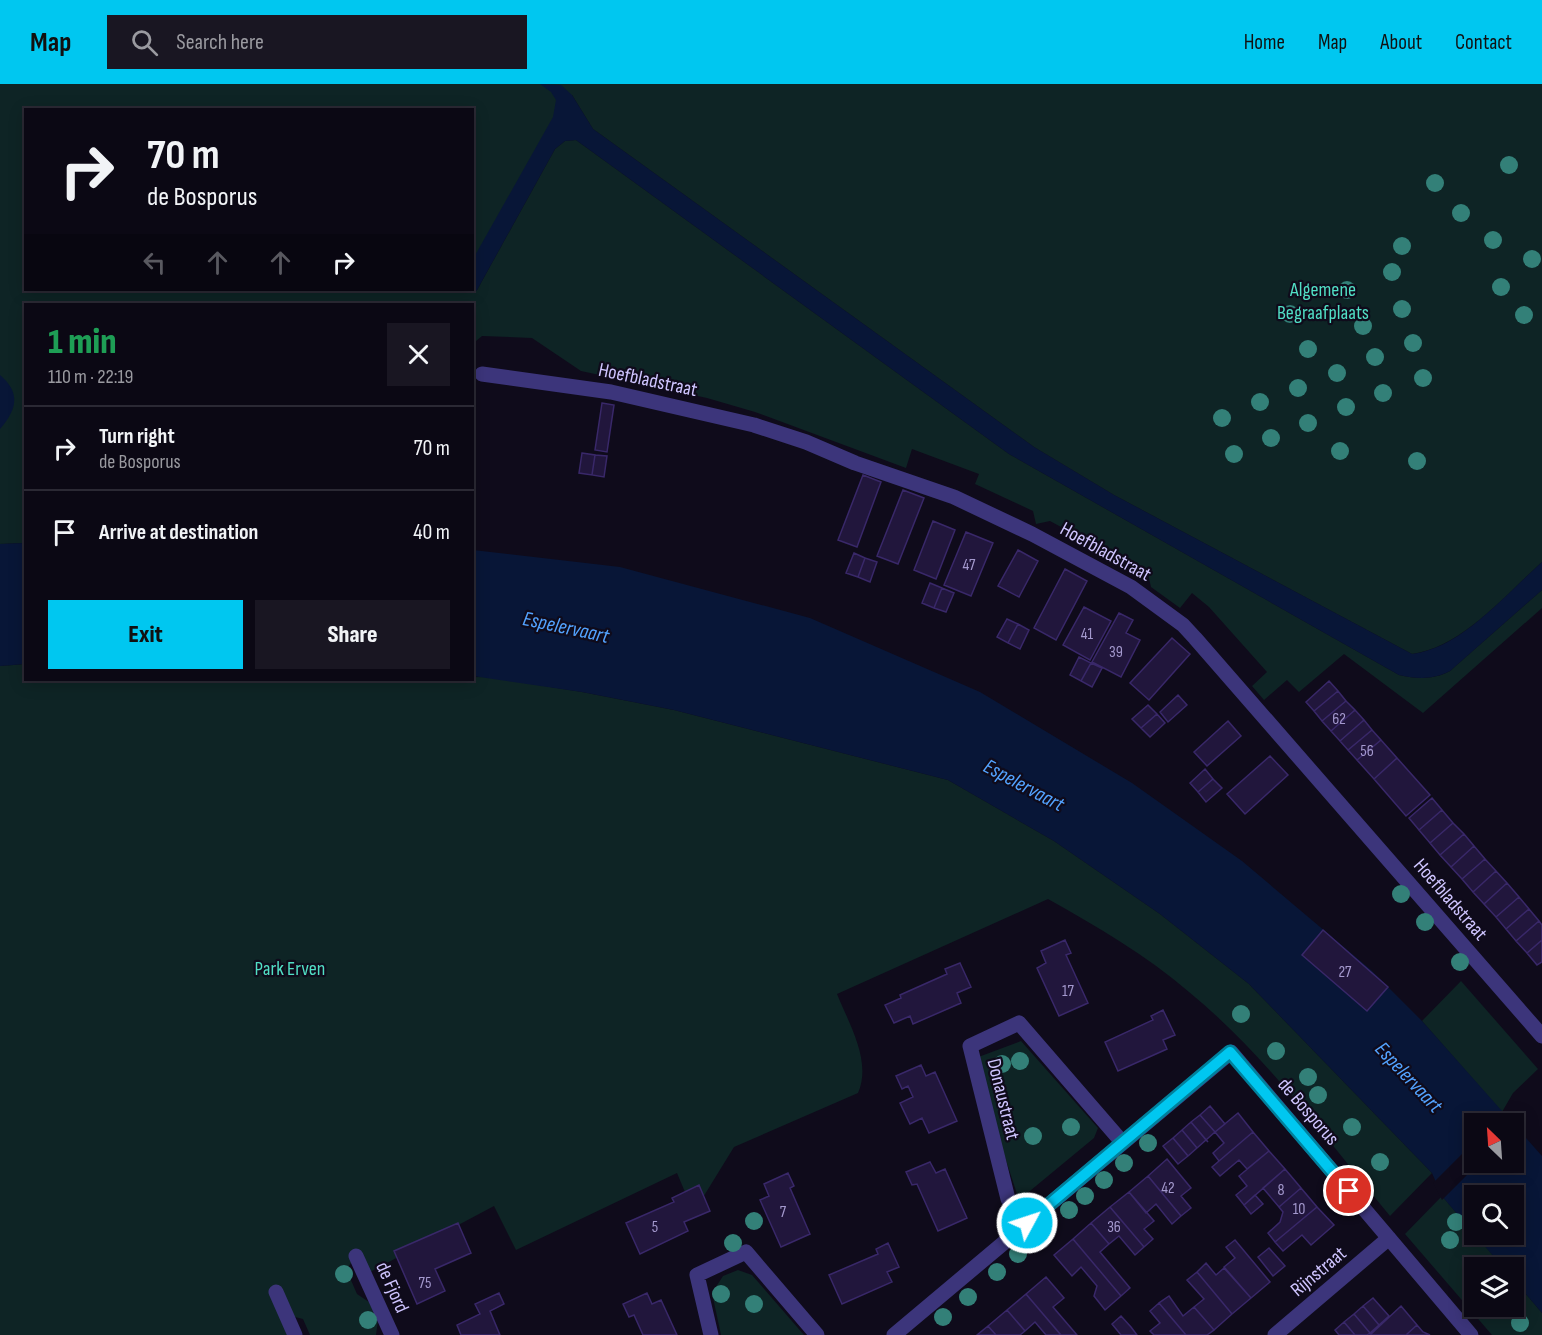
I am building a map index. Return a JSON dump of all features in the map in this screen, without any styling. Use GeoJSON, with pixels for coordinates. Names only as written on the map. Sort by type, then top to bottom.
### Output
{"type":"FeatureCollection","features":[{"type":"Feature","properties":{"kind":"street","name":"Hoefbladstraat"},"geometry":{"type":"LineString","coordinates":[[482,374],[622,394],[754,425],[806,442],[998,516],[1131,587],[1175,619],[1196,638],[1542,1036]]}},
{"type":"Feature","properties":{"kind":"street","name":"Donaustraat"},"geometry":{"type":"LineString","coordinates":[[1027,1223],[1008,1199],[970,1046],[1019,1023],[1122,1142]]}},
{"type":"Feature","properties":{"kind":"street","name":"de Bosporus"},"geometry":{"type":"LineString","coordinates":[[1122,1142],[1230,1052],[1471,1335]]}},
{"type":"Feature","properties":{"kind":"street"},"geometry":{"type":"LineString","coordinates":[[894,1335],[1122,1142]]}},
{"type":"Feature","properties":{"kind":"street","name":"Rijnstraat"},"geometry":{"type":"LineString","coordinates":[[1275,1335],[1389,1238]]}},
{"type":"Feature","properties":{"kind":"street"},"geometry":{"type":"LineString","coordinates":[[711,1335],[698,1275],[746,1252],[817,1335]]}},
{"type":"Feature","properties":{"kind":"street","name":"de Fjord"},"geometry":{"type":"LineString","coordinates":[[356,1256],[392,1335]]}},
{"type":"Feature","properties":{"kind":"street"},"geometry":{"type":"LineString","coordinates":[[276,1292],[295,1335]]}},
{"type":"Feature","properties":{"kind":"green space","name":"Algemene Begraafplaats"},"geometry":{"type":"Polygon","coordinates":[[[0,84],[1542,84],[1542,562],[1498,604],[1465,631],[1430,649],[1412,654],[1114,495],[1034,447],[593,129],[572,95],[474,278],[474,108],[24,108],[24,291],[469,291],[472,293],[477,290],[555,149],[565,141],[576,140],[1009,454],[1399,675],[1425,678],[1450,671],[1542,590],[1542,608],[1423,713],[1344,654],[1299,692],[1287,680],[1264,700],[1252,686],[1267,672],[1209,607],[1192,593],[1180,608],[1151,587],[1148,574],[1050,521],[1036,524],[1033,511],[975,484],[979,474],[912,449],[906,468],[755,412],[707,398],[581,371],[532,338],[482,336],[476,341],[474,409],[474,303],[24,303],[24,543],[0,544],[0,84]]]}},
{"type":"Feature","properties":{"kind":"green space","name":"Park Erven"},"geometry":{"type":"Polygon","coordinates":[[[24,664],[24,681],[474,681],[474,677],[487,677],[674,710],[948,780],[1054,841],[1160,914],[1249,984],[1432,1173],[1390,1216],[1295,1099],[1217,1017],[1173,979],[1139,954],[1048,899],[837,994],[853,1030],[861,1056],[862,1081],[858,1093],[734,1147],[702,1199],[690,1204],[677,1173],[516,1250],[494,1206],[370,1272],[362,1254],[350,1264],[347,1271],[357,1294],[369,1302],[378,1320],[376,1335],[310,1335],[303,1319],[295,1317],[287,1335],[0,1335],[0,666],[24,664]]]}},
{"type":"Feature","properties":{"kind":"green space"},"geometry":{"type":"Polygon","coordinates":[[[1461,981],[1538,1069],[1513,1093],[1502,1112],[1422,1021],[1461,981]]]}},
{"type":"Feature","properties":{"kind":"green space"},"geometry":{"type":"Polygon","coordinates":[[[1021,1041],[1098,1128],[1094,1138],[1019,1200],[973,1059],[1021,1041]]]}},
{"type":"Feature","properties":{"kind":"green space"},"geometry":{"type":"Polygon","coordinates":[[[1442,1196],[1464,1222],[1464,1245],[1484,1245],[1494,1257],[1464,1257],[1464,1302],[1405,1234],[1442,1196]]]}},
{"type":"Feature","properties":{"kind":"green space"},"geometry":{"type":"Polygon","coordinates":[[[738,1270],[752,1275],[804,1335],[721,1335],[712,1293],[723,1276],[738,1270]]]}},
{"type":"Feature","properties":{"kind":"green space"},"geometry":{"type":"Polygon","coordinates":[[[1524,1292],[1542,1313],[1542,1335],[1492,1335],[1476,1317],[1524,1317],[1524,1292]]]}},
{"type":"Feature","properties":{"kind":"water"},"geometry":{"type":"Polygon","coordinates":[[[540,84],[561,85],[572,95],[593,129],[1034,447],[1114,495],[1412,654],[1430,650],[1465,631],[1498,604],[1542,562],[1542,590],[1450,671],[1425,678],[1399,675],[1009,454],[576,140],[565,141],[555,149],[477,290],[472,293],[468,291],[474,291],[474,257],[553,117],[556,100],[551,92],[540,84]]]}},
{"type":"Feature","properties":{"kind":"water"},"geometry":{"type":"Polygon","coordinates":[[[0,375],[11,388],[14,401],[10,415],[0,429],[0,375]]]}},
{"type":"Feature","properties":{"kind":"water"},"geometry":{"type":"Polygon","coordinates":[[[24,543],[24,664],[0,666],[0,544],[24,543]]]}},
{"type":"Feature","properties":{"kind":"water","name":"Espelervaart"},"geometry":{"type":"Polygon","coordinates":[[[474,550],[620,567],[810,618],[980,692],[1132,783],[1242,861],[1371,970],[1422,1021],[1504,1113],[1464,1113],[1464,1173],[1524,1173],[1524,1135],[1542,1156],[1542,1313],[1524,1292],[1524,1257],[1494,1257],[1484,1245],[1524,1245],[1524,1185],[1464,1185],[1464,1222],[1442,1196],[1432,1173],[1249,984],[1160,914],[1054,841],[948,780],[674,710],[582,692],[474,676],[474,550]]]}},
{"type":"Feature","properties":{"kind":"pier"},"geometry":{"type":"Polygon","coordinates":[[[1464,1152],[1464,1173],[1469,1173],[1442,1200],[1433,1183],[1464,1152]]]}},
{"type":"Feature","properties":{"kind":"building"},"geometry":{"type":"Polygon","coordinates":[[[602,403],[614,405],[607,452],[595,450],[602,403]]]}},
{"type":"Feature","properties":{"kind":"building"},"geometry":{"type":"Polygon","coordinates":[[[582,453],[595,455],[592,475],[579,473],[582,453]]]}},
{"type":"Feature","properties":{"kind":"building"},"geometry":{"type":"Polygon","coordinates":[[[595,455],[607,456],[604,477],[592,475],[595,455]]]}},
{"type":"Feature","properties":{"kind":"building"},"geometry":{"type":"Polygon","coordinates":[[[863,475],[881,482],[857,547],[838,540],[863,475]]]}},
{"type":"Feature","properties":{"kind":"building"},"geometry":{"type":"Polygon","coordinates":[[[903,490],[924,498],[898,564],[877,556],[903,490]]]}},
{"type":"Feature","properties":{"kind":"building"},"geometry":{"type":"Polygon","coordinates":[[[933,521],[955,530],[936,579],[914,570],[933,521]]]}},
{"type":"Feature","properties":{"kind":"building"},"geometry":{"type":"Polygon","coordinates":[[[966,532],[993,543],[971,596],[944,585],[966,532]]]}},
{"type":"Feature","properties":{"kind":"building"},"geometry":{"type":"Polygon","coordinates":[[[1018,550],[1038,561],[1019,597],[998,586],[1018,550]]]}},
{"type":"Feature","properties":{"kind":"building"},"geometry":{"type":"Polygon","coordinates":[[[854,553],[865,558],[858,577],[846,573],[854,553]]]}},
{"type":"Feature","properties":{"kind":"building"},"geometry":{"type":"Polygon","coordinates":[[[865,558],[877,562],[870,582],[858,577],[865,558]]]}},
{"type":"Feature","properties":{"kind":"building"},"geometry":{"type":"Polygon","coordinates":[[[1065,569],[1087,581],[1056,640],[1034,628],[1065,569]]]}},
{"type":"Feature","properties":{"kind":"building"},"geometry":{"type":"Polygon","coordinates":[[[930,583],[942,588],[934,608],[922,603],[930,583]]]}},
{"type":"Feature","properties":{"kind":"building"},"geometry":{"type":"Polygon","coordinates":[[[942,588],[954,593],[946,612],[934,608],[942,588]]]}},
{"type":"Feature","properties":{"kind":"building"},"geometry":{"type":"Polygon","coordinates":[[[1084,607],[1111,621],[1090,660],[1063,645],[1084,607]]]}},
{"type":"Feature","properties":{"kind":"building"},"geometry":{"type":"Polygon","coordinates":[[[1119,613],[1133,620],[1126,633],[1140,640],[1121,677],[1092,662],[1119,613]]]}},
{"type":"Feature","properties":{"kind":"building"},"geometry":{"type":"Polygon","coordinates":[[[1007,619],[1018,624],[1008,643],[997,637],[1007,619]]]}},
{"type":"Feature","properties":{"kind":"building"},"geometry":{"type":"Polygon","coordinates":[[[1018,624],[1029,630],[1020,649],[1008,643],[1018,624]]]}},
{"type":"Feature","properties":{"kind":"building"},"geometry":{"type":"Polygon","coordinates":[[[1172,638],[1190,654],[1149,700],[1130,683],[1172,638]]]}},
{"type":"Feature","properties":{"kind":"building"},"geometry":{"type":"Polygon","coordinates":[[[1079,657],[1091,663],[1081,681],[1070,675],[1079,657]]]}},
{"type":"Feature","properties":{"kind":"building"},"geometry":{"type":"Polygon","coordinates":[[[1091,663],[1102,668],[1092,687],[1081,681],[1091,663]]]}},
{"type":"Feature","properties":{"kind":"building"},"geometry":{"type":"Polygon","coordinates":[[[1329,681],[1338,691],[1314,711],[1306,702],[1329,681]]]}},
{"type":"Feature","properties":{"kind":"building"},"geometry":{"type":"Polygon","coordinates":[[[1338,691],[1346,701],[1322,721],[1314,711],[1338,691]]]}},
{"type":"Feature","properties":{"kind":"building"},"geometry":{"type":"Polygon","coordinates":[[[1178,695],[1187,705],[1168,722],[1160,712],[1178,695]]]}},
{"type":"Feature","properties":{"kind":"building"},"geometry":{"type":"Polygon","coordinates":[[[1346,701],[1355,710],[1331,731],[1322,721],[1346,701]]]}},
{"type":"Feature","properties":{"kind":"building"},"geometry":{"type":"Polygon","coordinates":[[[1148,705],[1157,714],[1141,728],[1132,719],[1148,705]]]}},
{"type":"Feature","properties":{"kind":"building"},"geometry":{"type":"Polygon","coordinates":[[[1355,710],[1364,720],[1340,741],[1331,731],[1355,710]]]}},
{"type":"Feature","properties":{"kind":"building"},"geometry":{"type":"Polygon","coordinates":[[[1157,714],[1165,723],[1150,737],[1141,728],[1157,714]]]}},
{"type":"Feature","properties":{"kind":"building"},"geometry":{"type":"Polygon","coordinates":[[[1364,720],[1372,730],[1348,750],[1340,741],[1364,720]]]}},
{"type":"Feature","properties":{"kind":"building"},"geometry":{"type":"Polygon","coordinates":[[[1228,721],[1241,736],[1207,766],[1194,752],[1228,721]]]}},
{"type":"Feature","properties":{"kind":"building"},"geometry":{"type":"Polygon","coordinates":[[[1372,730],[1381,740],[1357,760],[1348,750],[1372,730]]]}},
{"type":"Feature","properties":{"kind":"building"},"geometry":{"type":"Polygon","coordinates":[[[1381,740],[1397,758],[1374,779],[1357,760],[1381,740]]]}},
{"type":"Feature","properties":{"kind":"building"},"geometry":{"type":"Polygon","coordinates":[[[1270,756],[1288,775],[1245,814],[1227,794],[1270,756]]]}},
{"type":"Feature","properties":{"kind":"building"},"geometry":{"type":"Polygon","coordinates":[[[1397,758],[1430,795],[1406,816],[1374,779],[1397,758]]]}},
{"type":"Feature","properties":{"kind":"building"},"geometry":{"type":"Polygon","coordinates":[[[1205,769],[1213,779],[1198,792],[1190,783],[1205,769]]]}},
{"type":"Feature","properties":{"kind":"building"},"geometry":{"type":"Polygon","coordinates":[[[1213,779],[1222,788],[1206,802],[1198,792],[1213,779]]]}},
{"type":"Feature","properties":{"kind":"building"},"geometry":{"type":"Polygon","coordinates":[[[1432,798],[1442,810],[1419,830],[1409,818],[1432,798]]]}},
{"type":"Feature","properties":{"kind":"building"},"geometry":{"type":"Polygon","coordinates":[[[1442,810],[1453,823],[1430,843],[1419,830],[1442,810]]]}},
{"type":"Feature","properties":{"kind":"building"},"geometry":{"type":"Polygon","coordinates":[[[1453,823],[1464,834],[1440,855],[1430,843],[1453,823]]]}},
{"type":"Feature","properties":{"kind":"building"},"geometry":{"type":"Polygon","coordinates":[[[1464,834],[1474,846],[1451,867],[1440,855],[1464,834]]]}},
{"type":"Feature","properties":{"kind":"building"},"geometry":{"type":"Polygon","coordinates":[[[1474,846],[1485,859],[1462,879],[1451,867],[1474,846]]]}},
{"type":"Feature","properties":{"kind":"building"},"geometry":{"type":"Polygon","coordinates":[[[1485,859],[1496,871],[1473,892],[1462,879],[1485,859]]]}},
{"type":"Feature","properties":{"kind":"building"},"geometry":{"type":"Polygon","coordinates":[[[1496,871],[1507,883],[1484,904],[1473,892],[1496,871]]]}},
{"type":"Feature","properties":{"kind":"building"},"geometry":{"type":"Polygon","coordinates":[[[1507,883],[1519,897],[1496,917],[1484,904],[1507,883]]]}},
{"type":"Feature","properties":{"kind":"building"},"geometry":{"type":"Polygon","coordinates":[[[1519,897],[1529,909],[1506,929],[1496,917],[1519,897]]]}},
{"type":"Feature","properties":{"kind":"building"},"geometry":{"type":"Polygon","coordinates":[[[1529,909],[1539,921],[1516,941],[1506,929],[1529,909]]]}},
{"type":"Feature","properties":{"kind":"building"},"geometry":{"type":"Polygon","coordinates":[[[1539,921],[1542,925],[1542,940],[1527,953],[1516,941],[1539,921]]]}},
{"type":"Feature","properties":{"kind":"building"},"geometry":{"type":"Polygon","coordinates":[[[1323,930],[1388,987],[1367,1011],[1302,955],[1323,930]]]}},
{"type":"Feature","properties":{"kind":"building"},"geometry":{"type":"Polygon","coordinates":[[[1065,940],[1071,953],[1066,955],[1088,1003],[1059,1016],[1037,968],[1046,963],[1041,951],[1065,940]]]}},
{"type":"Feature","properties":{"kind":"building"},"geometry":{"type":"Polygon","coordinates":[[[1542,940],[1542,962],[1537,965],[1527,953],[1542,940]]]}},
{"type":"Feature","properties":{"kind":"building"},"geometry":{"type":"Polygon","coordinates":[[[960,963],[971,987],[957,993],[961,1003],[913,1024],[910,1016],[894,1023],[885,1005],[901,998],[900,995],[947,974],[945,969],[960,963]]]}},
{"type":"Feature","properties":{"kind":"building"},"geometry":{"type":"Polygon","coordinates":[[[1163,1010],[1175,1035],[1163,1040],[1167,1049],[1118,1071],[1105,1042],[1153,1020],[1151,1016],[1163,1010]]]}},
{"type":"Feature","properties":{"kind":"building"},"geometry":{"type":"Polygon","coordinates":[[[921,1065],[926,1076],[935,1072],[957,1121],[929,1133],[922,1118],[910,1124],[900,1103],[913,1097],[908,1086],[902,1089],[896,1076],[921,1065]]]}},
{"type":"Feature","properties":{"kind":"building"},"geometry":{"type":"Polygon","coordinates":[[[1210,1106],[1225,1124],[1215,1132],[1200,1115],[1210,1106]]]}},
{"type":"Feature","properties":{"kind":"building"},"geometry":{"type":"Polygon","coordinates":[[[1238,1113],[1253,1132],[1219,1161],[1213,1153],[1224,1143],[1215,1132],[1238,1113]]]}},
{"type":"Feature","properties":{"kind":"building"},"geometry":{"type":"Polygon","coordinates":[[[1200,1115],[1215,1132],[1206,1140],[1191,1122],[1200,1115]]]}},
{"type":"Feature","properties":{"kind":"building"},"geometry":{"type":"Polygon","coordinates":[[[1191,1122],[1208,1142],[1206,1140],[1197,1148],[1182,1130],[1191,1122]]]}},
{"type":"Feature","properties":{"kind":"building"},"geometry":{"type":"Polygon","coordinates":[[[1182,1130],[1197,1148],[1188,1156],[1173,1138],[1182,1130]]]}},
{"type":"Feature","properties":{"kind":"building"},"geometry":{"type":"Polygon","coordinates":[[[1253,1132],[1269,1151],[1247,1169],[1239,1160],[1220,1176],[1212,1167],[1253,1132]]]}},
{"type":"Feature","properties":{"kind":"building"},"geometry":{"type":"Polygon","coordinates":[[[1173,1138],[1188,1156],[1178,1164],[1163,1146],[1173,1138]]]}},
{"type":"Feature","properties":{"kind":"building"},"geometry":{"type":"Polygon","coordinates":[[[1269,1151],[1285,1169],[1244,1205],[1236,1195],[1247,1186],[1239,1176],[1269,1151]]]}},
{"type":"Feature","properties":{"kind":"building"},"geometry":{"type":"Polygon","coordinates":[[[1167,1159],[1191,1188],[1181,1196],[1191,1208],[1181,1216],[1148,1176],[1167,1159]]]}},
{"type":"Feature","properties":{"kind":"building"},"geometry":{"type":"Polygon","coordinates":[[[930,1162],[936,1173],[945,1169],[967,1218],[938,1231],[917,1184],[912,1185],[906,1172],[930,1162]]]}},
{"type":"Feature","properties":{"kind":"building"},"geometry":{"type":"Polygon","coordinates":[[[1285,1169],[1301,1188],[1279,1207],[1263,1188],[1285,1169]]]}},
{"type":"Feature","properties":{"kind":"building"},"geometry":{"type":"Polygon","coordinates":[[[788,1173],[794,1186],[790,1188],[810,1234],[781,1247],[760,1200],[769,1196],[764,1184],[788,1173]]]}},
{"type":"Feature","properties":{"kind":"building"},"geometry":{"type":"Polygon","coordinates":[[[1148,1176],[1181,1216],[1172,1224],[1156,1204],[1146,1213],[1129,1192],[1148,1176]]]}},
{"type":"Feature","properties":{"kind":"building"},"geometry":{"type":"Polygon","coordinates":[[[699,1185],[710,1211],[684,1222],[688,1231],[640,1254],[626,1223],[674,1202],[672,1198],[699,1185]]]}},
{"type":"Feature","properties":{"kind":"building"},"geometry":{"type":"Polygon","coordinates":[[[1301,1188],[1317,1207],[1275,1242],[1268,1233],[1280,1222],[1283,1212],[1279,1207],[1301,1188]]]}},
{"type":"Feature","properties":{"kind":"building"},"geometry":{"type":"Polygon","coordinates":[[[1129,1192],[1154,1221],[1144,1229],[1153,1239],[1144,1247],[1110,1207],[1129,1192]]]}},
{"type":"Feature","properties":{"kind":"building"},"geometry":{"type":"Polygon","coordinates":[[[1255,1195],[1263,1204],[1251,1214],[1244,1205],[1255,1195]]]}},
{"type":"Feature","properties":{"kind":"building"},"geometry":{"type":"Polygon","coordinates":[[[1110,1207],[1144,1247],[1135,1255],[1119,1236],[1109,1244],[1091,1223],[1110,1207]]]}},
{"type":"Feature","properties":{"kind":"building"},"geometry":{"type":"Polygon","coordinates":[[[1317,1207],[1334,1225],[1311,1245],[1302,1235],[1283,1251],[1275,1242],[1317,1207]]]}},
{"type":"Feature","properties":{"kind":"building"},"geometry":{"type":"Polygon","coordinates":[[[458,1223],[471,1253],[435,1269],[445,1291],[417,1304],[394,1251],[458,1223]]]}},
{"type":"Feature","properties":{"kind":"building"},"geometry":{"type":"Polygon","coordinates":[[[1091,1223],[1109,1244],[1100,1252],[1130,1288],[1121,1296],[1073,1239],[1091,1223]]]}},
{"type":"Feature","properties":{"kind":"building"},"geometry":{"type":"Polygon","coordinates":[[[1073,1239],[1121,1296],[1105,1310],[1094,1296],[1097,1286],[1081,1267],[1072,1276],[1054,1255],[1073,1239]]]}},
{"type":"Feature","properties":{"kind":"building"},"geometry":{"type":"Polygon","coordinates":[[[1235,1240],[1270,1282],[1251,1298],[1224,1267],[1235,1258],[1226,1247],[1235,1240]]]}},
{"type":"Feature","properties":{"kind":"building"},"geometry":{"type":"Polygon","coordinates":[[[888,1243],[899,1267],[887,1272],[892,1282],[842,1304],[829,1275],[878,1254],[876,1249],[888,1243]]]}},
{"type":"Feature","properties":{"kind":"building"},"geometry":{"type":"Polygon","coordinates":[[[1269,1248],[1285,1266],[1273,1276],[1258,1257],[1269,1248]]]}},
{"type":"Feature","properties":{"kind":"building"},"geometry":{"type":"Polygon","coordinates":[[[1206,1263],[1216,1275],[1224,1268],[1251,1298],[1232,1314],[1197,1272],[1206,1263]]]}},
{"type":"Feature","properties":{"kind":"building"},"geometry":{"type":"Polygon","coordinates":[[[1197,1272],[1232,1314],[1214,1330],[1194,1307],[1204,1299],[1187,1280],[1197,1272]]]}},
{"type":"Feature","properties":{"kind":"building"},"geometry":{"type":"Polygon","coordinates":[[[1046,1277],[1064,1298],[1053,1307],[1077,1335],[1061,1335],[1026,1294],[1046,1277]]]}},
{"type":"Feature","properties":{"kind":"building"},"geometry":{"type":"Polygon","coordinates":[[[499,1293],[504,1304],[490,1311],[500,1335],[461,1335],[457,1325],[480,1314],[475,1304],[499,1293]]]}},
{"type":"Feature","properties":{"kind":"building"},"geometry":{"type":"Polygon","coordinates":[[[647,1293],[652,1304],[661,1300],[677,1335],[643,1335],[634,1315],[629,1317],[623,1304],[647,1293]]]}},
{"type":"Feature","properties":{"kind":"building"},"geometry":{"type":"Polygon","coordinates":[[[1026,1294],[1059,1335],[1046,1335],[1035,1322],[1025,1331],[1007,1310],[1026,1294]]]}},
{"type":"Feature","properties":{"kind":"building"},"geometry":{"type":"Polygon","coordinates":[[[1169,1296],[1183,1316],[1194,1307],[1214,1330],[1207,1335],[1186,1335],[1159,1303],[1169,1296]]]}},
{"type":"Feature","properties":{"kind":"building"},"geometry":{"type":"Polygon","coordinates":[[[1373,1298],[1389,1316],[1379,1325],[1363,1306],[1373,1298]]]}},
{"type":"Feature","properties":{"kind":"building"},"geometry":{"type":"Polygon","coordinates":[[[1159,1303],[1186,1335],[1154,1335],[1150,1331],[1160,1323],[1150,1311],[1159,1303]]]}},
{"type":"Feature","properties":{"kind":"building"},"geometry":{"type":"Polygon","coordinates":[[[1363,1306],[1379,1325],[1370,1333],[1354,1314],[1363,1306]]]}},
{"type":"Feature","properties":{"kind":"building"},"geometry":{"type":"Polygon","coordinates":[[[1401,1306],[1417,1325],[1406,1335],[1370,1335],[1401,1306]]]}},
{"type":"Feature","properties":{"kind":"building"},"geometry":{"type":"Polygon","coordinates":[[[1007,1310],[1025,1331],[1020,1335],[996,1335],[988,1326],[1007,1310]]]}},
{"type":"Feature","properties":{"kind":"building"},"geometry":{"type":"Polygon","coordinates":[[[1354,1314],[1370,1333],[1355,1335],[1344,1322],[1354,1314]]]}},
{"type":"Feature","properties":{"kind":"building"},"geometry":{"type":"Polygon","coordinates":[[[1121,1316],[1137,1335],[1121,1335],[1112,1324],[1121,1316]]]}},
{"type":"Feature","properties":{"kind":"building"},"geometry":{"type":"Polygon","coordinates":[[[1344,1322],[1355,1335],[1339,1335],[1335,1330],[1344,1322]]]}},
{"type":"Feature","properties":{"kind":"building"},"geometry":{"type":"Polygon","coordinates":[[[1417,1325],[1423,1332],[1430,1335],[1406,1335],[1417,1325]]]}},
{"type":"Feature","properties":{"kind":"building"},"geometry":{"type":"Polygon","coordinates":[[[988,1326],[996,1335],[977,1335],[988,1326]]]}},
{"type":"Feature","properties":{"kind":"route"},"geometry":{"type":"LineString","coordinates":[[1027,1223],[1230,1052],[1349,1191]]}}]}
